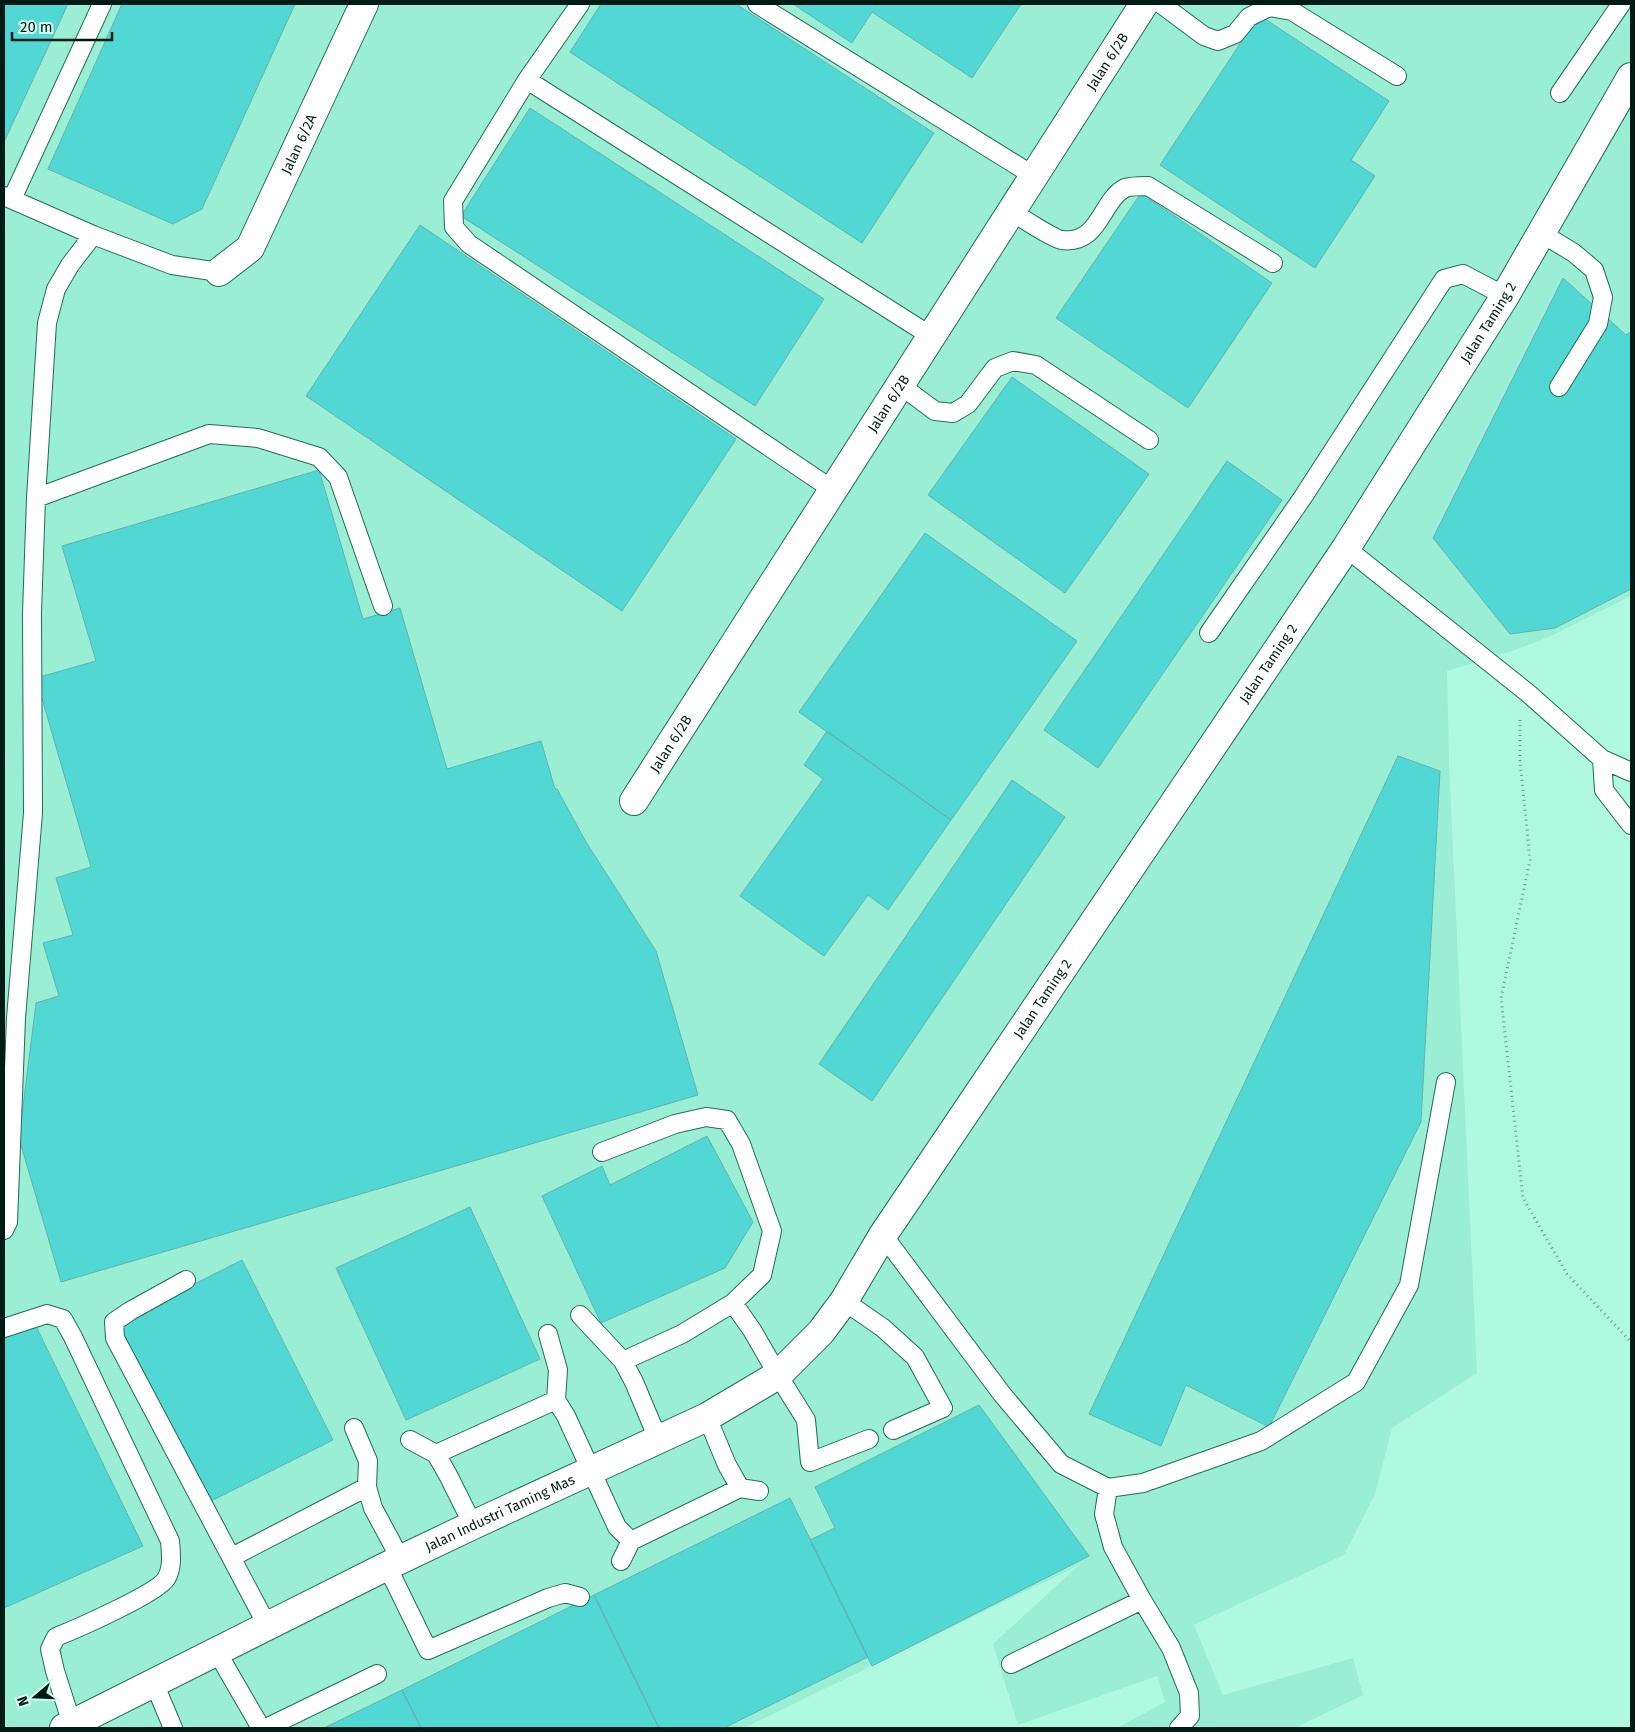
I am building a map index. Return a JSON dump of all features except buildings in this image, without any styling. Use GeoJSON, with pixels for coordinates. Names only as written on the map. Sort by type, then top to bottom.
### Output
{"type":"FeatureCollection","features":[{"type":"Feature","properties":{"kind":"street","name":"Jalan 6/2A"},"geometry":{"type":"LineString","coordinates":[[219,272],[250,248],[364,4]]}},
{"type":"Feature","properties":{"kind":"street","name":"Jalan 6/2B"},"geometry":{"type":"LineString","coordinates":[[634,801],[1144,4]]}},
{"type":"Feature","properties":{"kind":"street","name":"Jalan Taming 2"},"geometry":{"type":"LineString","coordinates":[[882,1235],[1346,548],[1505,296],[1631,77]]}},
{"type":"Feature","properties":{"kind":"street","name":"Jalan Industri Taming Mas"},"geometry":{"type":"LineString","coordinates":[[68,1726],[394,1563],[707,1417],[778,1375],[821,1332],[844,1301],[882,1235]]}},
{"type":"Feature","properties":{"kind":"lane"},"geometry":{"type":"LineString","coordinates":[[102,4],[8,198],[172,265],[219,272]]}},
{"type":"Feature","properties":{"kind":"lane"},"geometry":{"type":"LineString","coordinates":[[580,4],[527,80],[453,201],[454,227],[470,244],[833,490]]}},
{"type":"Feature","properties":{"kind":"lane"},"geometry":{"type":"LineString","coordinates":[[757,4],[1034,176]]}},
{"type":"Feature","properties":{"kind":"lane"},"geometry":{"type":"LineString","coordinates":[[1162,4],[1204,36],[1218,40],[1235,34],[1250,17],[1270,7],[1292,11],[1397,76]]}},
{"type":"Feature","properties":{"kind":"lane"},"geometry":{"type":"LineString","coordinates":[[1560,93],[1621,4]]}},
{"type":"Feature","properties":{"kind":"lane"},"geometry":{"type":"LineString","coordinates":[[527,80],[931,336]]}},
{"type":"Feature","properties":{"kind":"lane"},"geometry":{"type":"LineString","coordinates":[[1011,211],[1060,240],[1074,240],[1092,230],[1113,200],[1125,188],[1148,186],[1273,262]]}},
{"type":"Feature","properties":{"kind":"lane"},"geometry":{"type":"LineString","coordinates":[[4,1230],[8,1222],[16,1018],[33,813],[32,613],[36,498],[47,323],[56,289],[70,265],[93,234]]}},
{"type":"Feature","properties":{"kind":"lane"},"geometry":{"type":"LineString","coordinates":[[1542,234],[1574,253],[1594,270],[1603,297],[1598,324],[1559,387]]}},
{"type":"Feature","properties":{"kind":"lane"},"geometry":{"type":"LineString","coordinates":[[1209,634],[1302,497],[1444,279],[1463,274],[1505,296]]}},
{"type":"Feature","properties":{"kind":"lane"},"geometry":{"type":"LineString","coordinates":[[900,385],[935,410],[953,413],[968,404],[995,368],[1013,361],[1036,365],[1149,440]]}},
{"type":"Feature","properties":{"kind":"lane"},"geometry":{"type":"LineString","coordinates":[[36,498],[209,434],[258,438],[319,456],[338,477],[383,606]]}},
{"type":"Feature","properties":{"kind":"lane"},"geometry":{"type":"LineString","coordinates":[[1346,548],[1520,688],[1602,759],[1631,772]]}},
{"type":"Feature","properties":{"kind":"lane"},"geometry":{"type":"LineString","coordinates":[[1602,759],[1604,790],[1631,825]]}},
{"type":"Feature","properties":{"kind":"lane"},"geometry":{"type":"LineString","coordinates":[[882,1235],[1002,1394],[1061,1464],[1108,1488],[1142,1483],[1261,1442],[1356,1382],[1409,1285],[1446,1082]]}},
{"type":"Feature","properties":{"kind":"lane"},"geometry":{"type":"LineString","coordinates":[[602,1152],[675,1124],[706,1117],[727,1120],[741,1144],[772,1231],[762,1275],[733,1303],[682,1334],[623,1361]]}},
{"type":"Feature","properties":{"kind":"lane"},"geometry":{"type":"LineString","coordinates":[[186,1280],[130,1310],[114,1322],[115,1338],[268,1627]]}},
{"type":"Feature","properties":{"kind":"lane"},"geometry":{"type":"LineString","coordinates":[[844,1301],[883,1328],[915,1358],[943,1408],[893,1430]]}},
{"type":"Feature","properties":{"kind":"lane"},"geometry":{"type":"LineString","coordinates":[[733,1303],[752,1330],[806,1420],[810,1462],[869,1440]]}},
{"type":"Feature","properties":{"kind":"lane"},"geometry":{"type":"LineString","coordinates":[[4,1328],[47,1314],[63,1319],[170,1541],[172,1563],[166,1579],[151,1591],[79,1628],[56,1637],[50,1649],[68,1726]]}},
{"type":"Feature","properties":{"kind":"lane"},"geometry":{"type":"LineString","coordinates":[[580,1315],[623,1361],[658,1439]]}},
{"type":"Feature","properties":{"kind":"lane"},"geometry":{"type":"LineString","coordinates":[[548,1334],[558,1370],[556,1400],[566,1416],[592,1470],[617,1527],[631,1541]]}},
{"type":"Feature","properties":{"kind":"lane"},"geometry":{"type":"LineString","coordinates":[[436,1454],[556,1400]]}},
{"type":"Feature","properties":{"kind":"lane"},"geometry":{"type":"LineString","coordinates":[[707,1417],[727,1465],[740,1488]]}},
{"type":"Feature","properties":{"kind":"lane"},"geometry":{"type":"LineString","coordinates":[[354,1428],[368,1461],[367,1487],[428,1650],[548,1598],[565,1594],[580,1597]]}},
{"type":"Feature","properties":{"kind":"lane"},"geometry":{"type":"LineString","coordinates":[[410,1440],[436,1454],[473,1525]]}},
{"type":"Feature","properties":{"kind":"lane"},"geometry":{"type":"LineString","coordinates":[[232,1557],[367,1487]]}},
{"type":"Feature","properties":{"kind":"lane"},"geometry":{"type":"LineString","coordinates":[[621,1561],[631,1541],[740,1488],[759,1492]]}},
{"type":"Feature","properties":{"kind":"lane"},"geometry":{"type":"LineString","coordinates":[[1108,1488],[1104,1514],[1113,1547],[1171,1648],[1189,1693],[1190,1716],[1179,1728]]}},
{"type":"Feature","properties":{"kind":"lane"},"geometry":{"type":"LineString","coordinates":[[1011,1664],[1142,1600]]}},
{"type":"Feature","properties":{"kind":"lane"},"geometry":{"type":"LineString","coordinates":[[217,1652],[261,1728]]}},
{"type":"Feature","properties":{"kind":"lane"},"geometry":{"type":"LineString","coordinates":[[266,1728],[377,1674]]}},
{"type":"Feature","properties":{"kind":"lane"},"geometry":{"type":"LineString","coordinates":[[154,1683],[173,1728]]}},
{"type":"Feature","properties":{"kind":"path"},"geometry":{"type":"LineString","coordinates":[[1520,688],[1520,760],[1530,860],[1501,998],[1524,1198],[1567,1274],[1631,1342]]}},
{"type":"Feature","properties":{"kind":"shaded area"},"geometry":{"type":"Polygon","coordinates":[[[4,4],[1631,4],[1631,596],[1549,637],[1509,652],[1447,671],[1449,762],[1477,1373],[1392,1428],[1375,1494],[1344,1555],[1194,1625],[1223,1695],[1353,1658],[1363,1695],[1295,1728],[1117,1728],[1165,1702],[1157,1676],[1018,1725],[993,1644],[1079,1565],[744,1728],[4,1728],[4,4]]]}}]}
